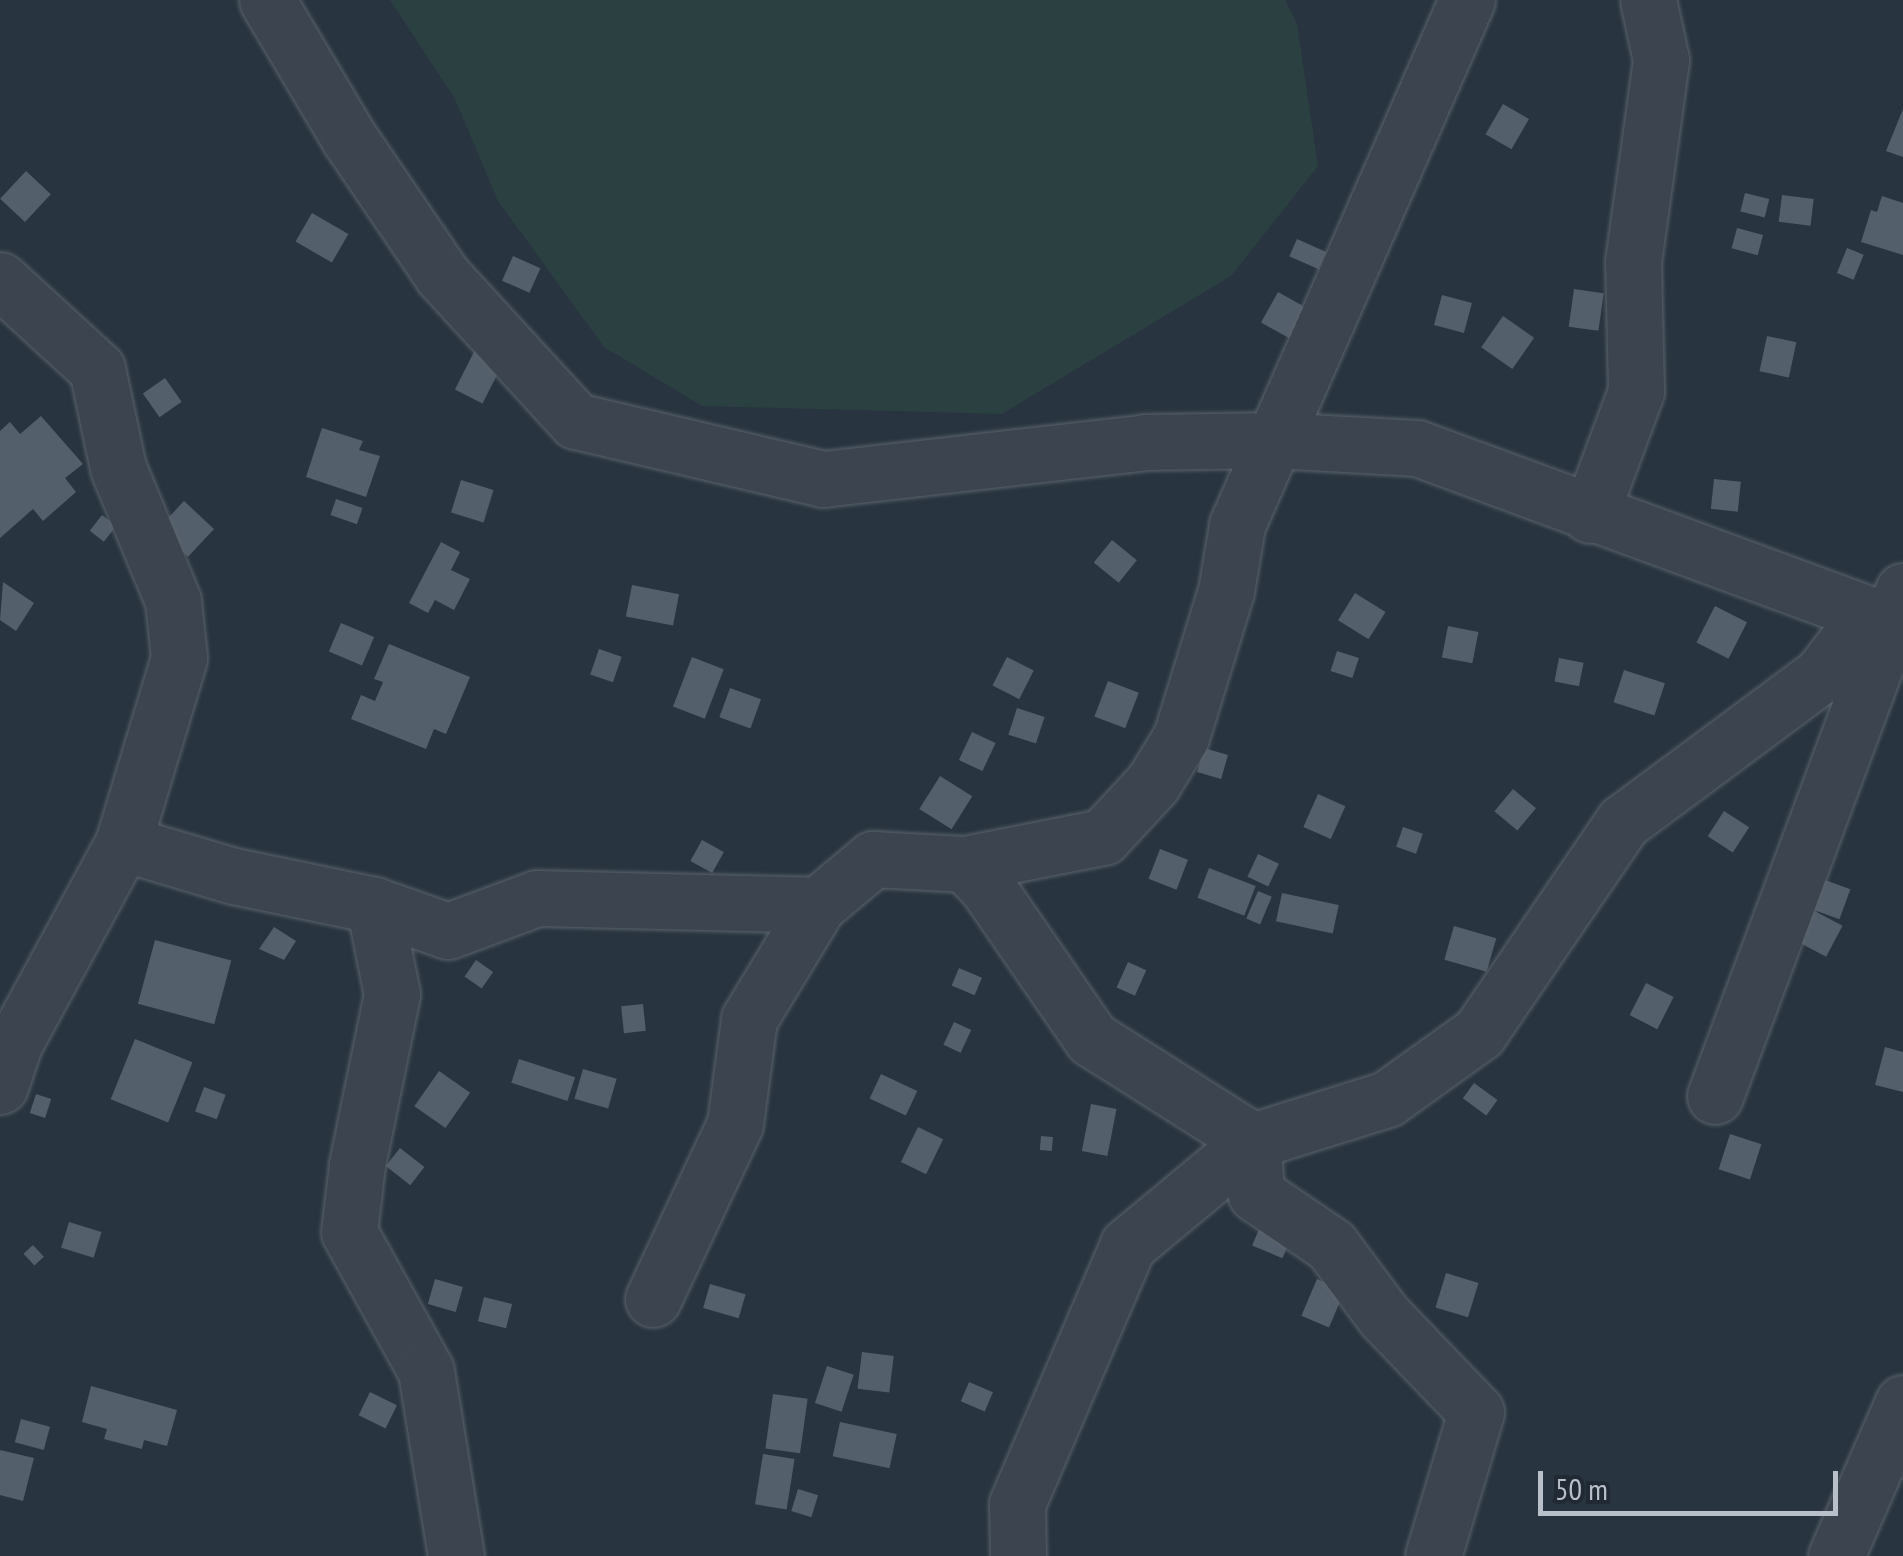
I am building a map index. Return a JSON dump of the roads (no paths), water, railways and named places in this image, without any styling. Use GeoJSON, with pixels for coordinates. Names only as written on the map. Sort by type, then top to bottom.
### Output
{"type":"FeatureCollection","features":[{"type":"Feature","properties":{"kind":"street"},"geometry":{"type":"LineString","coordinates":[[267,0],[349,138],[442,275],[576,421],[823,479],[1146,442],[1274,440],[1417,448],[1590,515],[1868,614],[1820,674],[1623,822],[1479,1033],[1386,1099],[1253,1141],[1128,1244],[1017,1504],[1018,1556]]}},
{"type":"Feature","properties":{"kind":"street"},"geometry":{"type":"LineString","coordinates":[[653,1298],[736,1124],[749,1019],[818,905],[873,859],[965,864],[1103,837],[1153,783],[1181,737],[1226,592],[1236,525],[1467,0]]}},
{"type":"Feature","properties":{"kind":"street"},"geometry":{"type":"LineString","coordinates":[[1590,515],[1636,391],[1634,262],[1662,60],[1648,0]]}},
{"type":"Feature","properties":{"kind":"street"},"geometry":{"type":"LineString","coordinates":[[0,280],[97,369],[118,468],[173,601],[179,658],[122,843],[14,1044],[0,1086]]}},
{"type":"Feature","properties":{"kind":"street"},"geometry":{"type":"LineString","coordinates":[[1714,1096],[1902,594]]}},
{"type":"Feature","properties":{"kind":"street"},"geometry":{"type":"LineString","coordinates":[[122,843],[234,876],[374,905],[448,932],[537,898],[818,905]]}},
{"type":"Feature","properties":{"kind":"street"},"geometry":{"type":"LineString","coordinates":[[965,864],[987,887],[1092,1039],[1253,1141]]}},
{"type":"Feature","properties":{"kind":"street"},"geometry":{"type":"LineString","coordinates":[[374,905],[392,994],[357,1165],[349,1232],[426,1371],[456,1556]]}},
{"type":"Feature","properties":{"kind":"street"},"geometry":{"type":"LineString","coordinates":[[1253,1141],[1256,1194],[1331,1246],[1384,1316],[1476,1412],[1432,1556]]}},
{"type":"Feature","properties":{"kind":"street"},"geometry":{"type":"LineString","coordinates":[[1836,1556],[1903,1403]]}}]}
